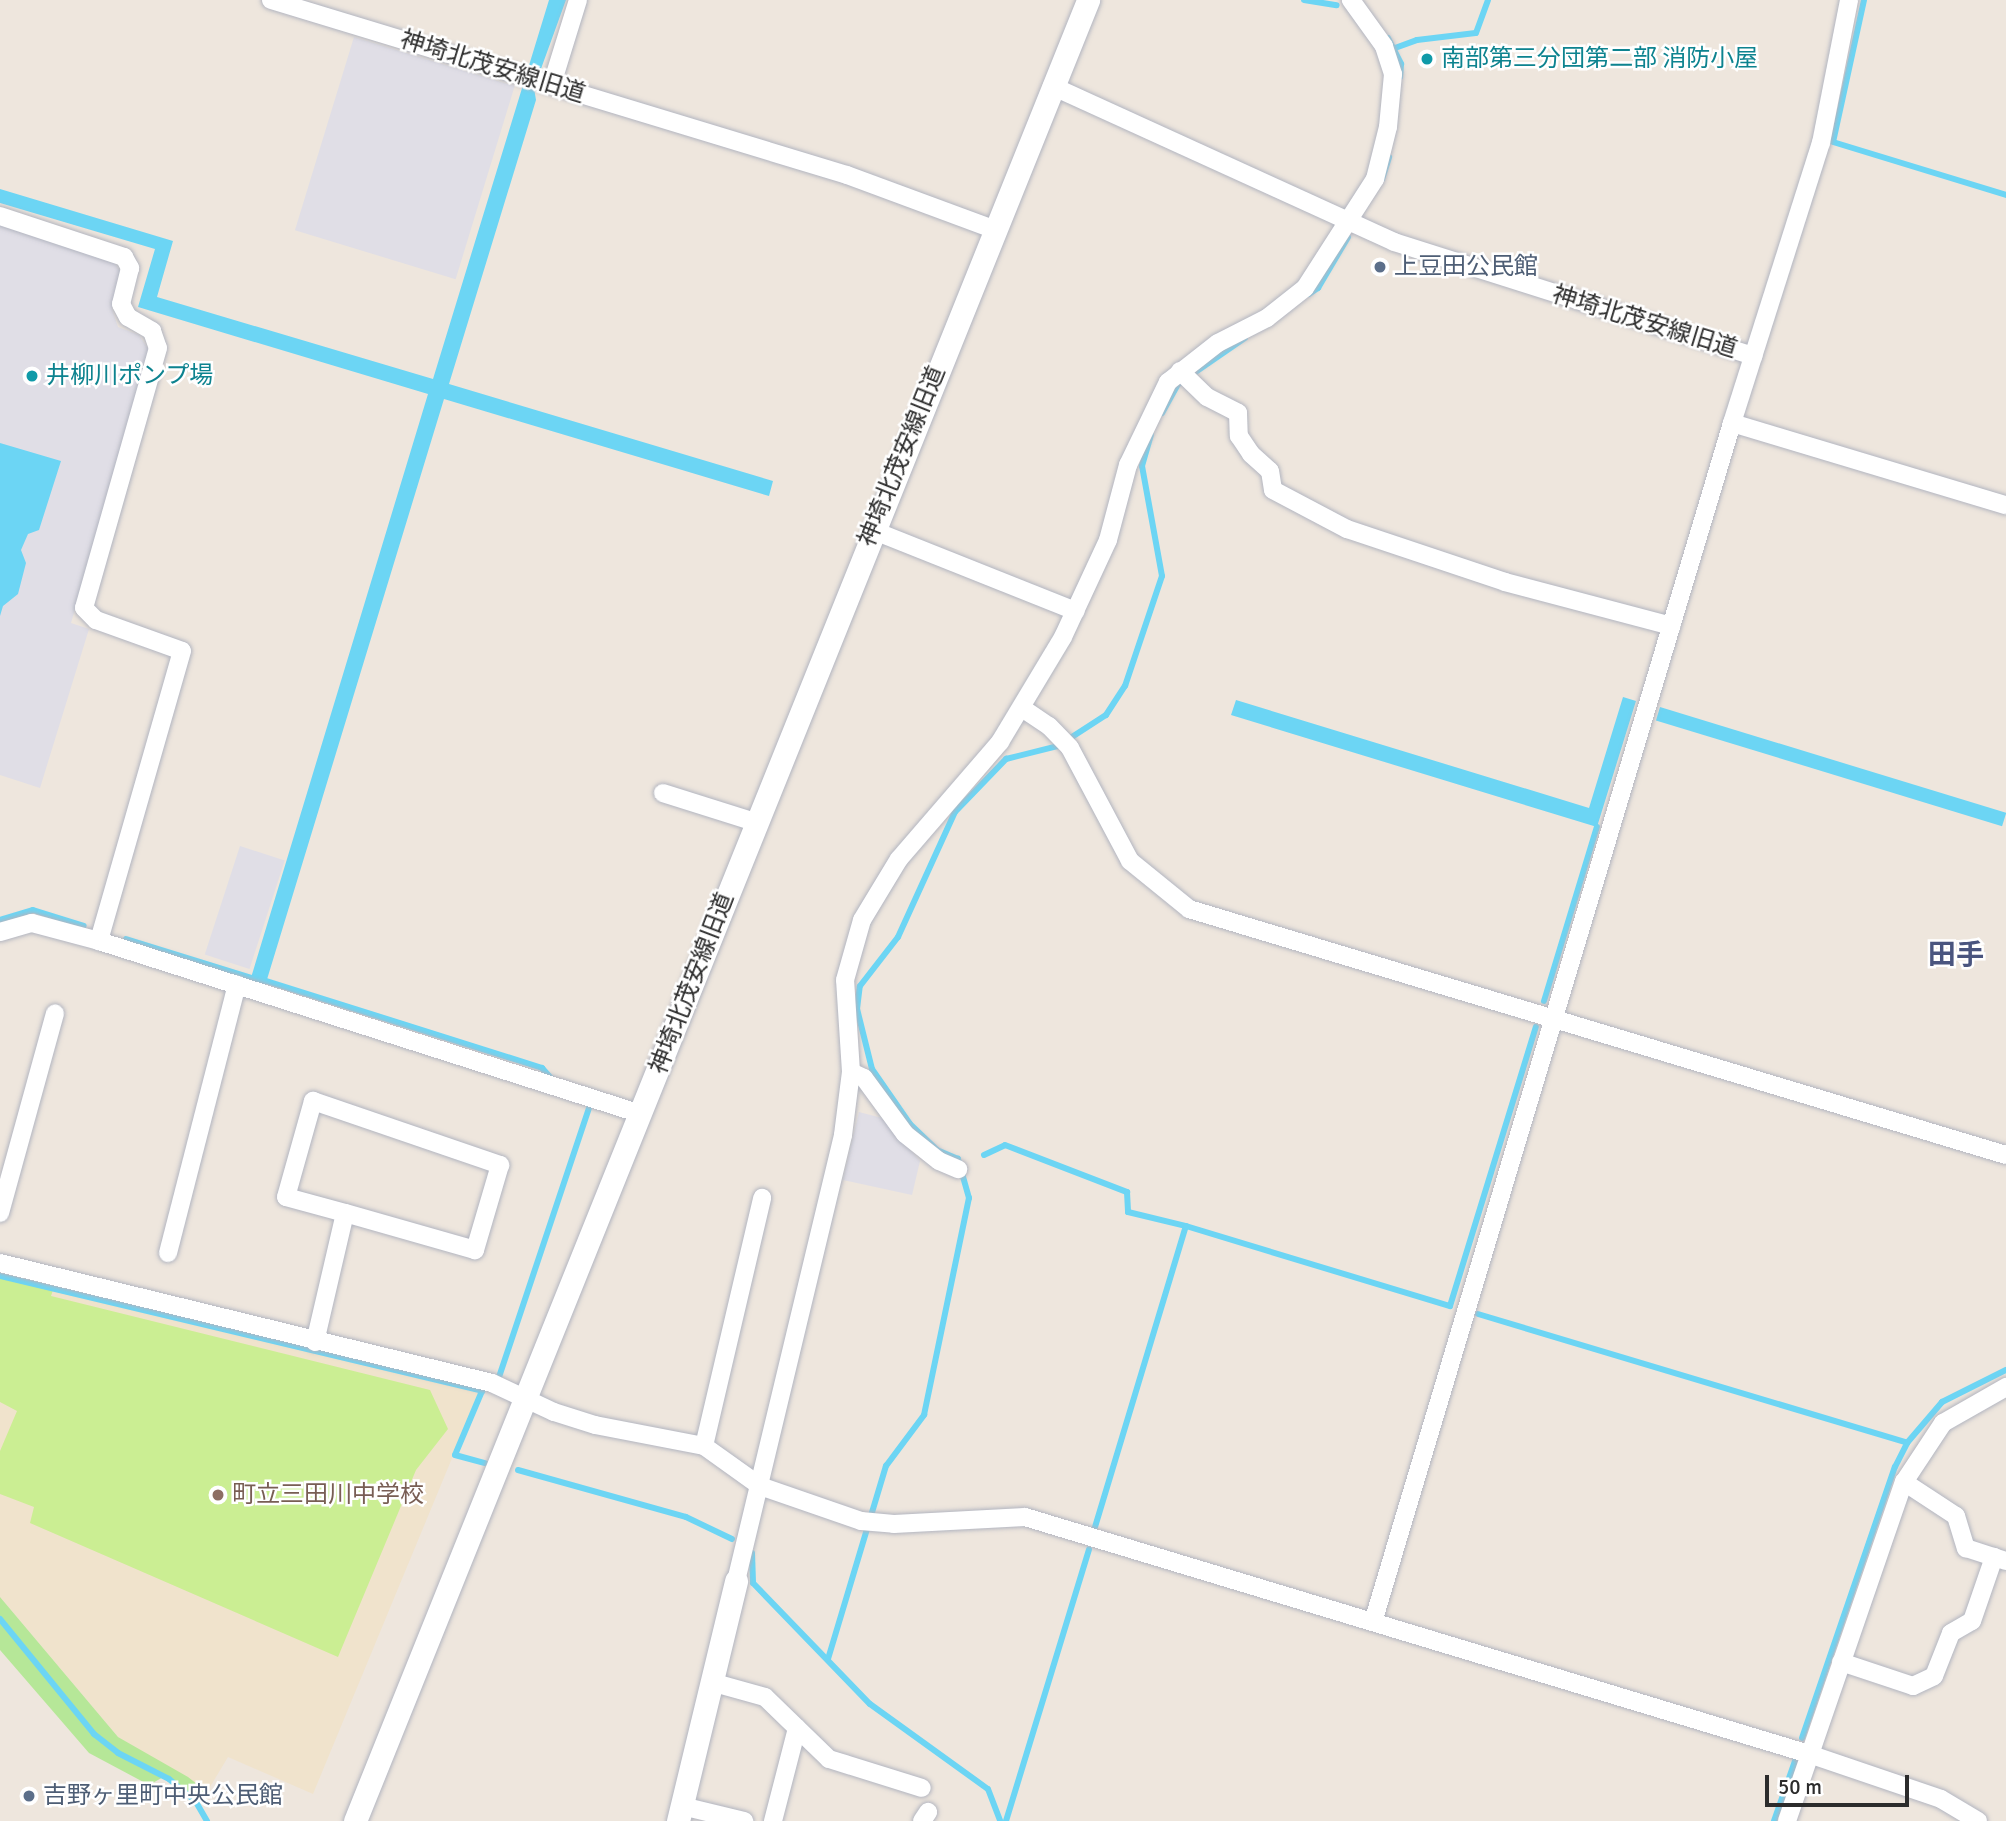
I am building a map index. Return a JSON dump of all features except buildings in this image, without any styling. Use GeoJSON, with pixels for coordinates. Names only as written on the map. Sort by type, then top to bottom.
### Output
{"type":"FeatureCollection","features":[{"type":"Feature","properties":{"kind":"street","name":"神埼北茂安線旧道"},"geometry":{"type":"LineString","coordinates":[[271,0],[847,175],[993,229]]}},
{"type":"Feature","properties":{"kind":"street"},"geometry":{"type":"LineString","coordinates":[[539,80],[578,0]]}},
{"type":"Feature","properties":{"kind":"street","name":"神埼北茂安線旧道"},"geometry":{"type":"LineString","coordinates":[[355,1821],[641,1114],[993,229],[1088,0]]}},
{"type":"Feature","properties":{"kind":"street"},"geometry":{"type":"LineString","coordinates":[[744,1821],[680,1813],[843,1135],[851,1072],[845,980],[862,920],[899,859],[1000,742],[1022,708],[1076,611],[1108,540],[1138,441],[1154,404],[1218,343],[1266,318],[1305,288],[1356,224],[1380,166],[1393,74],[1384,46],[1351,0]]}},
{"type":"Feature","properties":{"kind":"street"},"geometry":{"type":"LineString","coordinates":[[1753,356],[1821,143],[1849,0]]}},
{"type":"Feature","properties":{"kind":"street","name":"神埼北茂安線旧道"},"geometry":{"type":"LineString","coordinates":[[1052,86],[1356,224],[1605,312],[1753,356],[1373,1622]]}},
{"type":"Feature","properties":{"kind":"street"},"geometry":{"type":"LineString","coordinates":[[0,216],[124,257],[130,268],[121,304],[128,317],[152,331],[158,348],[84,608],[96,621],[182,650],[99,941]]}},
{"type":"Feature","properties":{"kind":"street"},"geometry":{"type":"LineString","coordinates":[[1184,377],[1238,413],[1239,436],[1251,454],[1270,471],[1273,490],[1347,529],[1505,582],[1671,625]]}},
{"type":"Feature","properties":{"kind":"street"},"geometry":{"type":"LineString","coordinates":[[1732,423],[2006,505]]}},
{"type":"Feature","properties":{"kind":"street"},"geometry":{"type":"LineString","coordinates":[[872,530],[1076,611]]}},
{"type":"Feature","properties":{"kind":"street"},"geometry":{"type":"LineString","coordinates":[[1022,708],[1065,742],[1130,861],[1189,909],[2006,1155]]}},
{"type":"Feature","properties":{"kind":"street"},"geometry":{"type":"LineString","coordinates":[[663,793],[755,822]]}},
{"type":"Feature","properties":{"kind":"street"},"geometry":{"type":"LineString","coordinates":[[0,932],[32,922],[99,941],[641,1114]]}},
{"type":"Feature","properties":{"kind":"street"},"geometry":{"type":"LineString","coordinates":[[168,1253],[237,985]]}},
{"type":"Feature","properties":{"kind":"street"},"geometry":{"type":"LineString","coordinates":[[0,1213],[55,1013]]}},
{"type":"Feature","properties":{"kind":"street"},"geometry":{"type":"LineString","coordinates":[[851,1072],[864,1078],[905,1134],[939,1161],[958,1170]]}},
{"type":"Feature","properties":{"kind":"street"},"geometry":{"type":"LineString","coordinates":[[313,1101],[500,1165],[474,1250],[345,1213],[286,1197],[313,1101]]}},
{"type":"Feature","properties":{"kind":"street"},"geometry":{"type":"LineString","coordinates":[[704,1446],[761,1198]]}},
{"type":"Feature","properties":{"kind":"street"},"geometry":{"type":"LineString","coordinates":[[315,1342],[345,1213]]}},
{"type":"Feature","properties":{"kind":"street"},"geometry":{"type":"LineString","coordinates":[[0,1263],[315,1342],[492,1383],[554,1412],[595,1424],[704,1446],[760,1486],[867,1522],[1025,1517],[1809,1754],[1941,1799],[1978,1821]]}},
{"type":"Feature","properties":{"kind":"street"},"geometry":{"type":"LineString","coordinates":[[1787,1821],[1904,1482],[1943,1423],[2006,1387]]}},
{"type":"Feature","properties":{"kind":"street"},"geometry":{"type":"LineString","coordinates":[[1841,1662],[1913,1686],[1934,1676],[1951,1633],[1972,1621],[2000,1559],[1966,1548],[1956,1516],[1904,1482]]}},
{"type":"Feature","properties":{"kind":"street"},"geometry":{"type":"LineString","coordinates":[[712,1682],[765,1697],[829,1759],[922,1788]]}},
{"type":"Feature","properties":{"kind":"street"},"geometry":{"type":"LineString","coordinates":[[773,1821],[797,1728]]}},
{"type":"Feature","properties":{"kind":"shaded area"},"geometry":{"type":"Polygon","coordinates":[[[354,37],[515,86],[456,279],[295,230],[354,37]]]}},
{"type":"Feature","properties":{"kind":"shaded area"},"geometry":{"type":"Polygon","coordinates":[[[0,222],[110,256],[121,273],[112,309],[118,327],[139,335],[150,352],[71,623],[89,629],[40,788],[0,775],[0,222]]]}},
{"type":"Feature","properties":{"kind":"shaded area"},"geometry":{"type":"Polygon","coordinates":[[[240,846],[285,861],[249,969],[205,954],[240,846]]]}},
{"type":"Feature","properties":{"kind":"shaded area"},"geometry":{"type":"Polygon","coordinates":[[[859,1112],[882,1118],[920,1161],[912,1195],[843,1180],[859,1112]]]}},
{"type":"Feature","properties":{"kind":"shaded area","name":"町立三田川中学校"},"geometry":{"type":"Polygon","coordinates":[[[0,1277],[479,1393],[313,1794],[228,1757],[207,1792],[118,1737],[0,1597],[0,1277]]]}},
{"type":"Feature","properties":{"kind":"green space","name":"町立三田川中学校"},"geometry":{"type":"Polygon","coordinates":[[[0,1277],[53,1290],[51,1296],[430,1390],[448,1429],[416,1470],[338,1657],[30,1523],[34,1507],[0,1494],[0,1451],[17,1411],[0,1402],[0,1277]]]}},
{"type":"Feature","properties":{"kind":"green space"},"geometry":{"type":"Polygon","coordinates":[[[0,1597],[118,1737],[188,1777],[207,1792],[199,1801],[167,1775],[149,1785],[89,1753],[0,1650],[0,1597]]]}},
{"type":"Feature","properties":{"kind":"water"},"geometry":{"type":"Polygon","coordinates":[[[549,0],[566,0],[534,88],[536,100],[449,384],[773,481],[769,496],[444,399],[265,986],[250,981],[428,394],[138,307],[155,249],[0,203],[0,189],[173,241],[157,297],[433,379],[549,0]]]}},
{"type":"Feature","properties":{"kind":"water"},"geometry":{"type":"Polygon","coordinates":[[[0,443],[61,461],[39,530],[28,534],[21,550],[26,563],[18,594],[3,606],[0,616],[0,443]]]}},
{"type":"Feature","properties":{"kind":"water"},"geometry":{"type":"Polygon","coordinates":[[[1623,697],[1636,701],[1597,827],[1231,715],[1236,700],[1589,808],[1623,697]]]}},
{"type":"Feature","properties":{"kind":"water"},"geometry":{"type":"Polygon","coordinates":[[[1660,707],[2006,813],[2002,826],[1656,720],[1660,707]]]}},
{"type":"Feature","properties":{"kind":"waterway"},"geometry":{"type":"LineString","coordinates":[[1304,0],[1337,5]]}},
{"type":"Feature","properties":{"kind":"waterway"},"geometry":{"type":"LineString","coordinates":[[1395,48],[1417,40],[1476,33],[1488,0]]}},
{"type":"Feature","properties":{"kind":"waterway"},"geometry":{"type":"LineString","coordinates":[[1864,0],[1833,142],[2006,195]]}},
{"type":"Feature","properties":{"kind":"waterway"},"geometry":{"type":"LineString","coordinates":[[1388,38],[1401,64],[1400,77]]}},
{"type":"Feature","properties":{"kind":"waterway"},"geometry":{"type":"LineString","coordinates":[[1382,179],[1389,157]]}},
{"type":"Feature","properties":{"kind":"waterway"},"geometry":{"type":"LineString","coordinates":[[1309,294],[1318,288],[1348,237]]}},
{"type":"Feature","properties":{"kind":"waterway"},"geometry":{"type":"LineString","coordinates":[[1162,413],[1178,384],[1245,338]]}},
{"type":"Feature","properties":{"kind":"waterway"},"geometry":{"type":"LineString","coordinates":[[828,1659],[886,1466],[924,1415],[969,1198],[958,1159],[937,1150],[910,1124],[872,1069],[857,1009],[860,986],[898,937],[955,812],[1006,759],[1058,746],[1106,715],[1125,686],[1162,576],[1142,466],[1151,435]]}},
{"type":"Feature","properties":{"kind":"waterway"},"geometry":{"type":"LineString","coordinates":[[1544,1001],[1597,827]]}},
{"type":"Feature","properties":{"kind":"waterway"},"geometry":{"type":"LineString","coordinates":[[0,920],[33,910],[84,926]]}},
{"type":"Feature","properties":{"kind":"waterway"},"geometry":{"type":"LineString","coordinates":[[126,939],[258,980]]}},
{"type":"Feature","properties":{"kind":"waterway"},"geometry":{"type":"LineString","coordinates":[[260,979],[542,1068],[551,1078]]}},
{"type":"Feature","properties":{"kind":"waterway"},"geometry":{"type":"LineString","coordinates":[[1095,1527],[1186,1226],[1450,1306],[1536,1027]]}},
{"type":"Feature","properties":{"kind":"waterway"},"geometry":{"type":"LineString","coordinates":[[499,1377],[592,1099]]}},
{"type":"Feature","properties":{"kind":"waterway"},"geometry":{"type":"LineString","coordinates":[[984,1155],[1005,1145],[1127,1192],[1128,1212],[1186,1226]]}},
{"type":"Feature","properties":{"kind":"waterway"},"geometry":{"type":"LineString","coordinates":[[0,1276],[482,1391],[455,1455],[485,1463]]}},
{"type":"Feature","properties":{"kind":"waterway"},"geometry":{"type":"LineString","coordinates":[[1478,1314],[1907,1443]]}},
{"type":"Feature","properties":{"kind":"waterway"},"geometry":{"type":"LineString","coordinates":[[1802,1738],[1895,1467],[1907,1443],[1942,1402],[2006,1370]]}},
{"type":"Feature","properties":{"kind":"waterway"},"geometry":{"type":"LineString","coordinates":[[518,1470],[686,1517],[732,1539]]}},
{"type":"Feature","properties":{"kind":"waterway"},"geometry":{"type":"LineString","coordinates":[[1006,1821],[1089,1549]]}},
{"type":"Feature","properties":{"kind":"waterway"},"geometry":{"type":"LineString","coordinates":[[752,1553],[753,1583],[870,1704],[988,1789],[1000,1821]]}},
{"type":"Feature","properties":{"kind":"waterway"},"geometry":{"type":"LineString","coordinates":[[0,1619],[94,1734],[118,1753],[169,1779],[196,1802],[207,1821]]}},
{"type":"Feature","properties":{"kind":"waterway"},"geometry":{"type":"LineString","coordinates":[[1774,1821],[1795,1761]]}},
{"type":"Feature","properties":{"kind":"place","name":"南部第三分団第二部 消防小屋"},"geometry":{"type":"Point","coordinates":[1427,59]}},
{"type":"Feature","properties":{"kind":"place","name":"上豆田公民館"},"geometry":{"type":"Point","coordinates":[1380,267]}},
{"type":"Feature","properties":{"kind":"place","name":"井柳川ポンプ場"},"geometry":{"type":"Point","coordinates":[32,376]}},
{"type":"Feature","properties":{"kind":"place","name":"町立三田川中学校"},"geometry":{"type":"Point","coordinates":[218,1495]}},
{"type":"Feature","properties":{"kind":"place","name":"吉野ヶ里町中央公民館"},"geometry":{"type":"Point","coordinates":[29,1796]}},
{"type":"Feature","properties":{"kind":"district","name":"田手"},"geometry":{"type":"Point","coordinates":[1956,955]}}]}
